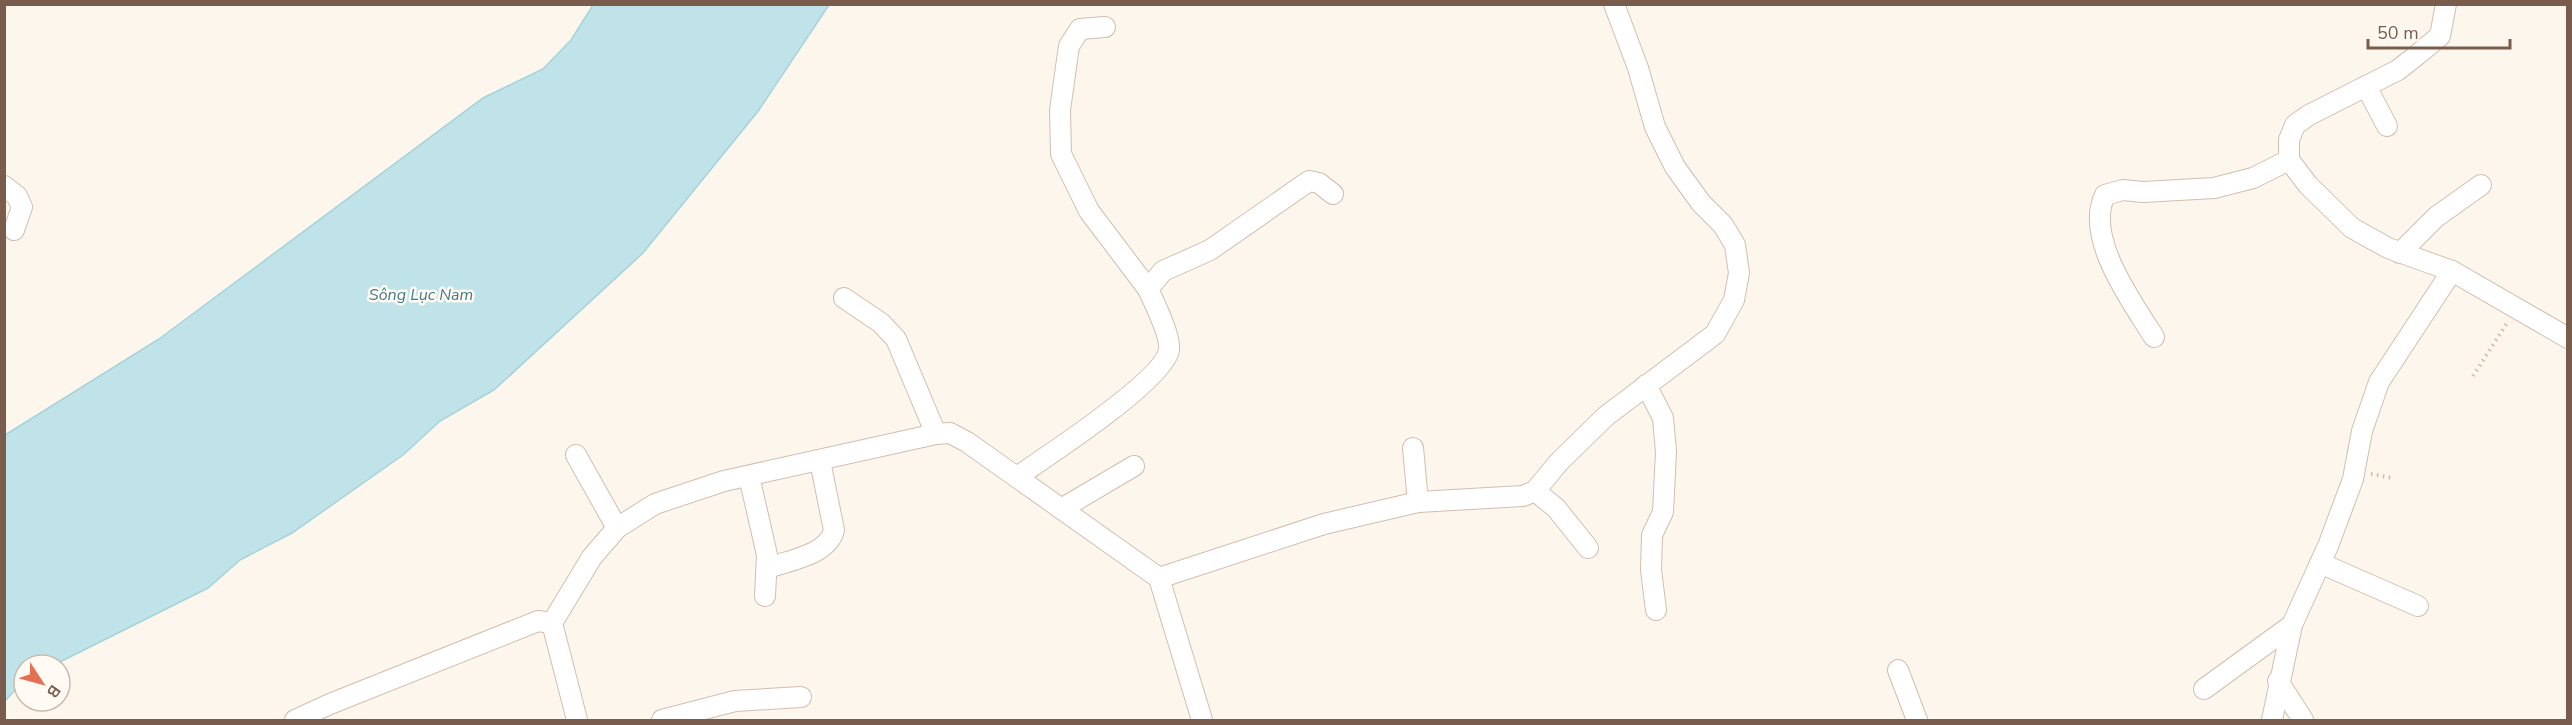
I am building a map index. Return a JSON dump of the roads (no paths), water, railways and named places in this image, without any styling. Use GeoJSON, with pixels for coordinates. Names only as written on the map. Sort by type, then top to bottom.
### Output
{"type":"FeatureCollection","features":[{"type":"Feature","properties":{"kind":"street"},"geometry":{"type":"LineString","coordinates":[[1158,578],[1324,524],[1418,502],[1503,499],[1523,496],[1535,491],[1559,462],[1606,416],[1715,334],[1734,300],[1739,273],[1735,245],[1724,225],[1701,203],[1675,167],[1655,127],[1638,68],[1614,4]]}},
{"type":"Feature","properties":{"kind":"street"},"geometry":{"type":"LineString","coordinates":[[2446,4],[2440,36],[2398,70],[2295,125],[2289,140],[2289,160],[2308,185],[2352,228],[2400,253],[2452,271],[2568,338]]}},
{"type":"Feature","properties":{"kind":"street"},"geometry":{"type":"LineString","coordinates":[[1018,476],[1083,432],[1123,400],[1163,360],[1169,350],[1167,338],[1148,289],[1089,211],[1061,154],[1060,110],[1069,46],[1080,29],[1105,27]]}},
{"type":"Feature","properties":{"kind":"street"},"geometry":{"type":"LineString","coordinates":[[2366,86],[2387,126]]}},
{"type":"Feature","properties":{"kind":"street"},"geometry":{"type":"LineString","coordinates":[[2154,337],[2120,285],[2102,235],[2100,206],[2105,195],[2123,190],[2143,192],[2214,188],[2253,178],[2289,160]]}},
{"type":"Feature","properties":{"kind":"street"},"geometry":{"type":"LineString","coordinates":[[1148,289],[1163,271],[1210,250],[1309,181],[1319,183],[1333,194]]}},
{"type":"Feature","properties":{"kind":"street"},"geometry":{"type":"LineString","coordinates":[[2400,253],[2436,217],[2481,185]]}},
{"type":"Feature","properties":{"kind":"street"},"geometry":{"type":"LineString","coordinates":[[4,186],[17,196],[22,207],[14,230]]}},
{"type":"Feature","properties":{"kind":"street"},"geometry":{"type":"LineString","coordinates":[[2272,720],[2278,681],[2292,625],[2320,563],[2353,479],[2362,431],[2379,382],[2452,271]]}},
{"type":"Feature","properties":{"kind":"street"},"geometry":{"type":"LineString","coordinates":[[844,298],[881,323],[896,339],[936,434]]}},
{"type":"Feature","properties":{"kind":"street"},"geometry":{"type":"LineString","coordinates":[[1646,385],[1663,418],[1666,452],[1663,512],[1652,535],[1651,570],[1656,610]]}},
{"type":"Feature","properties":{"kind":"street"},"geometry":{"type":"LineString","coordinates":[[577,720],[552,623],[592,557],[617,528],[655,504],[724,481],[936,434],[950,433],[1018,476],[1158,578],[1175,624],[1202,720]]}},
{"type":"Feature","properties":{"kind":"street"},"geometry":{"type":"LineString","coordinates":[[1413,448],[1418,502]]}},
{"type":"Feature","properties":{"kind":"street"},"geometry":{"type":"LineString","coordinates":[[576,455],[617,528]]}},
{"type":"Feature","properties":{"kind":"street"},"geometry":{"type":"LineString","coordinates":[[768,568],[824,548],[832,540],[834,530],[820,461]]}},
{"type":"Feature","properties":{"kind":"street"},"geometry":{"type":"LineString","coordinates":[[1061,509],[1134,466]]}},
{"type":"Feature","properties":{"kind":"street"},"geometry":{"type":"LineString","coordinates":[[749,476],[768,568],[765,596]]}},
{"type":"Feature","properties":{"kind":"street"},"geometry":{"type":"LineString","coordinates":[[1535,491],[1556,508],[1588,548]]}},
{"type":"Feature","properties":{"kind":"street"},"geometry":{"type":"LineString","coordinates":[[2320,563],[2418,606]]}},
{"type":"Feature","properties":{"kind":"street"},"geometry":{"type":"LineString","coordinates":[[295,720],[538,621],[552,623]]}},
{"type":"Feature","properties":{"kind":"street"},"geometry":{"type":"LineString","coordinates":[[2204,689],[2292,625]]}},
{"type":"Feature","properties":{"kind":"street"},"geometry":{"type":"LineString","coordinates":[[1898,670],[1917,720]]}},
{"type":"Feature","properties":{"kind":"street"},"geometry":{"type":"LineString","coordinates":[[2278,681],[2302,720]]}},
{"type":"Feature","properties":{"kind":"street"},"geometry":{"type":"LineString","coordinates":[[662,720],[735,701],[801,697]]}},
{"type":"Feature","properties":{"kind":"water","name":"Sông Lục Nam"},"geometry":{"type":"Polygon","coordinates":[[[593,5],[829,5],[759,110],[643,253],[494,390],[440,421],[403,455],[292,533],[240,560],[208,588],[72,656],[72,653],[12,653],[12,693],[5,701],[5,435],[159,339],[483,98],[543,69],[571,40],[593,5]]]}}]}
